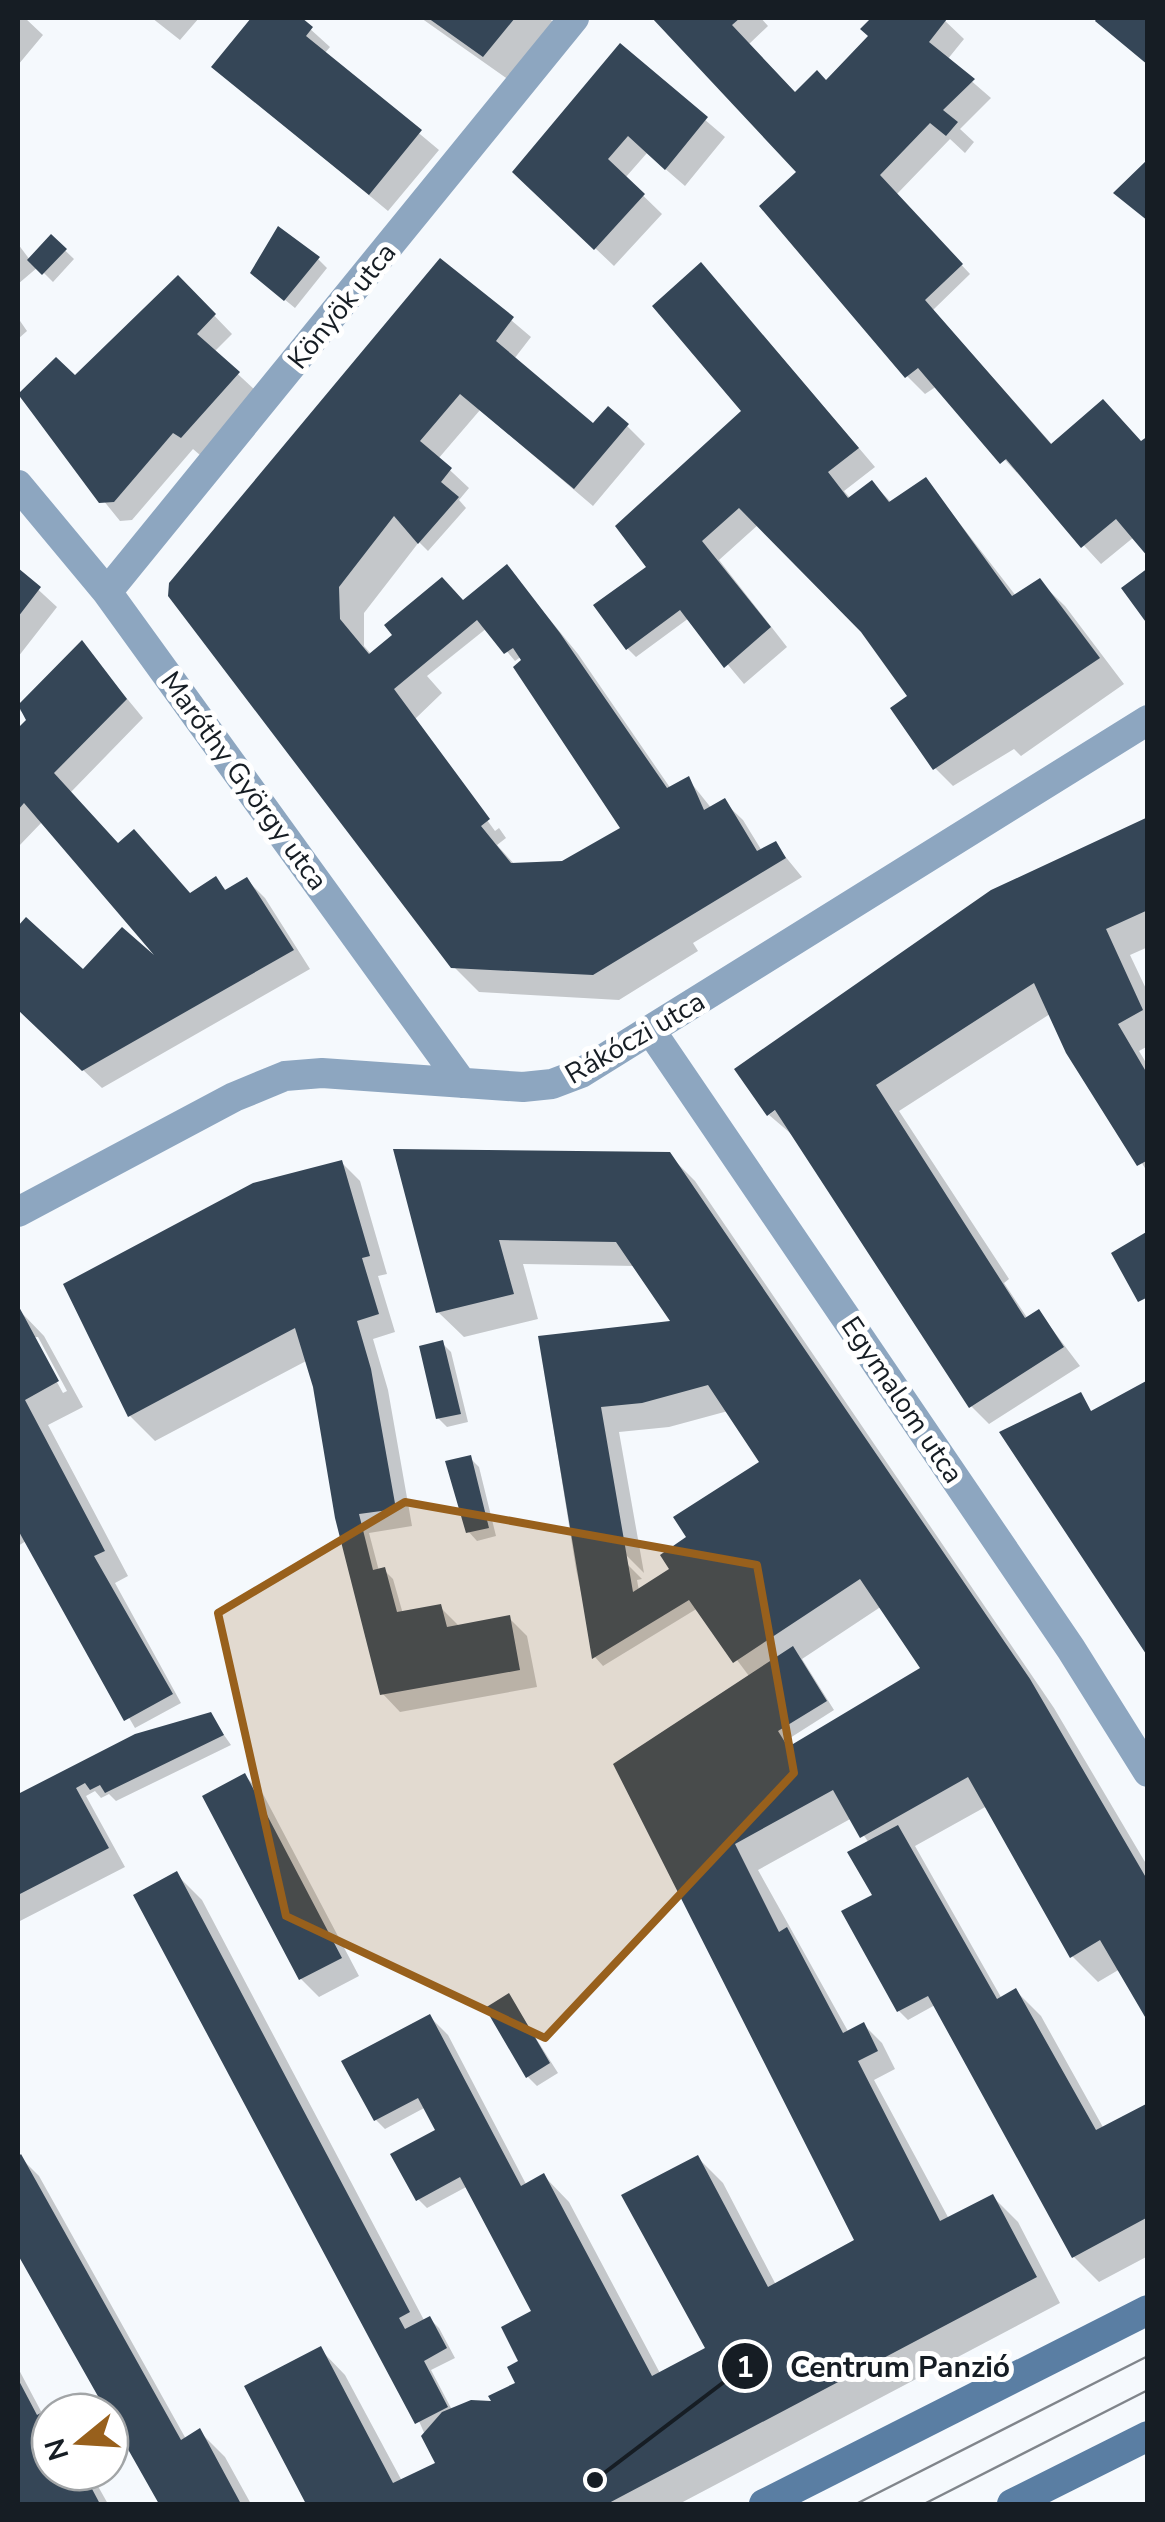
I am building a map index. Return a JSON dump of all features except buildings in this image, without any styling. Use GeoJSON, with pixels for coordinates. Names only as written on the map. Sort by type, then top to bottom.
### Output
{"type":"FeatureCollection","features":[{"type":"Feature","properties":{"kind":"street","name":"Könyök utca"},"geometry":{"type":"LineString","coordinates":[[107,592],[574,18]]}},
{"type":"Feature","properties":{"kind":"street","name":"Maróthy György utca"},"geometry":{"type":"LineString","coordinates":[[18,485],[107,592],[462,1084]]}},
{"type":"Feature","properties":{"kind":"street","name":"Rákóczi utca"},"geometry":{"type":"LineString","coordinates":[[18,1212],[272,1079],[310,1073],[462,1084],[552,1084],[582,1073],[1148,720]]}},
{"type":"Feature","properties":{"kind":"street","name":"Egymalom utca"},"geometry":{"type":"LineString","coordinates":[[651,1031],[1071,1649],[1148,1772]]}},
{"type":"Feature","properties":{"kind":"street"},"geometry":{"type":"LineString","coordinates":[[764,2504],[1148,2310]]}},
{"type":"Feature","properties":{"kind":"street"},"geometry":{"type":"LineString","coordinates":[[1012,2504],[1148,2436]]}},
{"type":"Feature","properties":{"kind":"highlighted area"},"geometry":{"type":"Polygon","coordinates":[[[405,1502],[757,1565],[794,1773],[545,2038],[286,1916],[218,1613],[405,1502]]]}},
{"type":"Feature","properties":{"kind":"tram line"},"geometry":{"type":"LineString","coordinates":[[856,2504],[1148,2356]]}},
{"type":"Feature","properties":{"kind":"tram line"},"geometry":{"type":"LineString","coordinates":[[924,2504],[1148,2390]]}},
{"type":"Feature","properties":{"kind":"place","name":"Centrum Panzió"},"geometry":{"type":"Point","coordinates":[595,2480]}}]}
